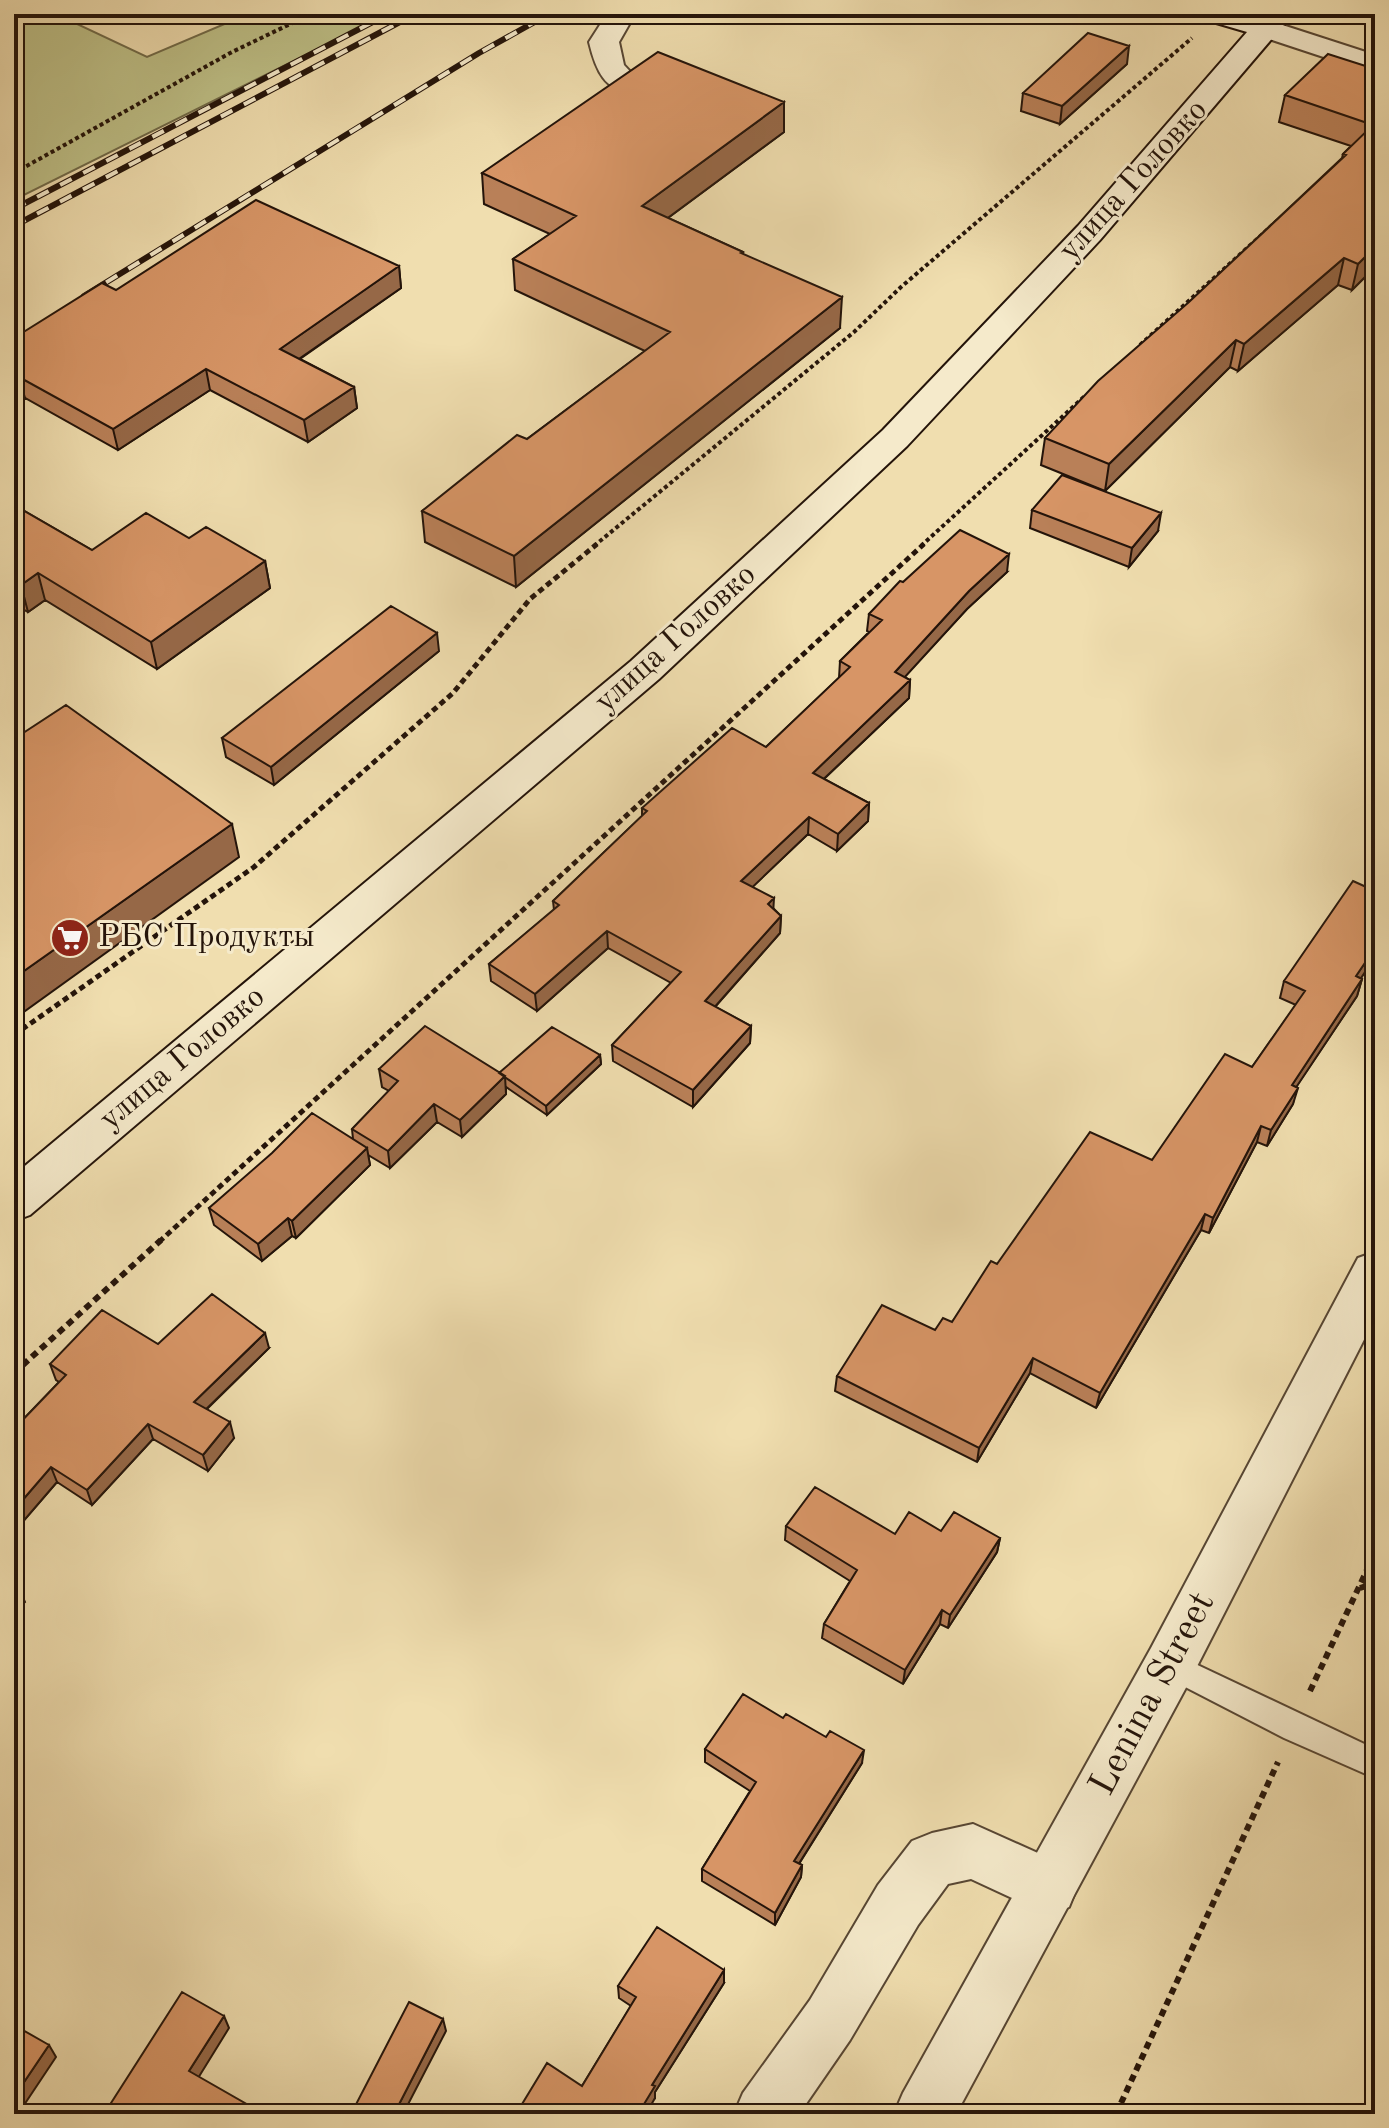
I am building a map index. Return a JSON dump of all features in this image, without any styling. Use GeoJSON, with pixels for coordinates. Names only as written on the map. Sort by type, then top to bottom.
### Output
{"type":"FeatureCollection","features":[{"type":"Feature","properties":{"kind":"main road"},"geometry":{"type":"LineString","coordinates":[[621,14],[604,42],[610,68],[626,83]]}},
{"type":"Feature","properties":{"kind":"main road"},"geometry":{"type":"LineString","coordinates":[[1207,22],[1273,22],[1375,65]]}},
{"type":"Feature","properties":{"kind":"main road","name":"улица Головко"},"geometry":{"type":"LineString","coordinates":[[14,1202],[645,670],[895,438],[1089,233],[1273,22]]}},
{"type":"Feature","properties":{"kind":"main road","name":"Lenina Street"},"geometry":{"type":"LineString","coordinates":[[924,2114],[1170,1665],[1375,1272]]}},
{"type":"Feature","properties":{"kind":"main road"},"geometry":{"type":"LineString","coordinates":[[764,2114],[830,2020],[898,1905],[932,1860],[973,1851],[1049,1887]]}},
{"type":"Feature","properties":{"kind":"lane"},"geometry":{"type":"LineString","coordinates":[[1170,1665],[1294,1728],[1375,1764]]}},
{"type":"Feature","properties":{"kind":"path"},"geometry":{"type":"LineString","coordinates":[[14,173],[232,52],[311,14]]}},
{"type":"Feature","properties":{"kind":"path"},"geometry":{"type":"LineString","coordinates":[[14,1035],[254,867],[453,693],[530,599],[854,332],[901,287],[1207,22]]}},
{"type":"Feature","properties":{"kind":"path"},"geometry":{"type":"LineString","coordinates":[[1131,353],[1304,194],[1322,187]]}},
{"type":"Feature","properties":{"kind":"path"},"geometry":{"type":"LineString","coordinates":[[14,1373],[490,942],[1096,385]]}},
{"type":"Feature","properties":{"kind":"path"},"geometry":{"type":"LineString","coordinates":[[1116,2114],[1375,1553]]}},
{"type":"Feature","properties":{"kind":"path"},"geometry":{"type":"LineString","coordinates":[[1359,1588],[1375,1583]]}},
{"type":"Feature","properties":{"kind":"green space"},"geometry":{"type":"Polygon","coordinates":[[[14,14],[56,14],[147,57],[248,14],[388,14],[14,200],[14,14]]]}},
{"type":"Feature","properties":{"kind":"building"},"geometry":{"type":"Polygon","coordinates":[[[1088,33],[1129,46],[1062,106],[1023,93],[1088,33]]]}},
{"type":"Feature","properties":{"kind":"building"},"geometry":{"type":"Polygon","coordinates":[[[658,52],[784,102],[642,206],[842,297],[514,556],[422,511],[517,435],[527,439],[670,332],[513,259],[576,216],[482,173],[658,52]]]}},
{"type":"Feature","properties":{"kind":"building"},"geometry":{"type":"Polygon","coordinates":[[[1328,54],[1375,69],[1375,247],[1358,264],[1344,258],[1244,344],[1236,340],[1109,464],[1045,438],[1098,381],[1189,302],[1346,155],[1343,154],[1373,125],[1285,95],[1328,54]]]}},
{"type":"Feature","properties":{"kind":"building"},"geometry":{"type":"Polygon","coordinates":[[[256,200],[399,266],[280,349],[354,387],[304,420],[206,369],[113,429],[19,377],[14,380],[14,338],[102,283],[116,290],[256,200]]]}},
{"type":"Feature","properties":{"kind":"building"},"geometry":{"type":"Polygon","coordinates":[[[1062,475],[1161,513],[1132,548],[1032,510],[1062,475]]]}},
{"type":"Feature","properties":{"kind":"building"},"geometry":{"type":"Polygon","coordinates":[[[14,505],[92,550],[146,513],[189,538],[206,527],[265,561],[151,642],[38,573],[21,585],[14,581],[14,505]]]}},
{"type":"Feature","properties":{"kind":"building"},"geometry":{"type":"Polygon","coordinates":[[[960,530],[1009,554],[969,591],[895,672],[910,680],[813,773],[869,803],[838,834],[809,817],[741,881],[774,898],[768,904],[781,916],[705,1001],[751,1026],[693,1090],[612,1045],[681,972],[607,931],[535,994],[489,964],[559,905],[553,901],[647,811],[642,808],[732,728],[766,747],[850,667],[840,661],[882,620],[869,614],[900,581],[903,582],[960,530]]]}},
{"type":"Feature","properties":{"kind":"building"},"geometry":{"type":"Polygon","coordinates":[[[391,606],[437,633],[271,767],[222,738],[391,606]]]}},
{"type":"Feature","properties":{"kind":"building","name":"РБС Продукты"},"geometry":{"type":"Polygon","coordinates":[[[66,705],[232,824],[14,978],[14,739],[66,705]]]}},
{"type":"Feature","properties":{"kind":"building"},"geometry":{"type":"Polygon","coordinates":[[[1353,881],[1375,891],[1375,948],[1356,976],[1362,979],[1292,1085],[1298,1088],[1271,1130],[1261,1126],[1213,1218],[1205,1214],[1100,1393],[1033,1358],[979,1448],[837,1376],[882,1305],[935,1330],[943,1318],[952,1322],[991,1261],[997,1264],[1090,1132],[1152,1160],[1225,1054],[1252,1067],[1305,991],[1284,981],[1353,881]]]}},
{"type":"Feature","properties":{"kind":"building"},"geometry":{"type":"Polygon","coordinates":[[[425,1026],[505,1076],[460,1120],[434,1104],[388,1151],[352,1129],[398,1081],[379,1069],[425,1026]]]}},
{"type":"Feature","properties":{"kind":"building"},"geometry":{"type":"Polygon","coordinates":[[[552,1027],[600,1055],[546,1106],[499,1073],[552,1027]]]}},
{"type":"Feature","properties":{"kind":"building"},"geometry":{"type":"Polygon","coordinates":[[[312,1113],[367,1148],[292,1221],[288,1218],[258,1244],[209,1208],[312,1113]]]}},
{"type":"Feature","properties":{"kind":"building"},"geometry":{"type":"Polygon","coordinates":[[[212,1294],[265,1333],[194,1402],[230,1422],[203,1455],[148,1424],[87,1490],[51,1467],[14,1510],[14,1429],[66,1375],[50,1364],[102,1310],[158,1344],[212,1294]]]}},
{"type":"Feature","properties":{"kind":"building"},"geometry":{"type":"Polygon","coordinates":[[[815,1487],[895,1534],[909,1512],[941,1531],[954,1512],[1000,1538],[950,1615],[942,1610],[905,1670],[824,1624],[857,1570],[786,1526],[815,1487]]]}},
{"type":"Feature","properties":{"kind":"building"},"geometry":{"type":"Polygon","coordinates":[[[743,1694],[783,1718],[786,1714],[826,1737],[830,1731],[864,1750],[794,1861],[802,1865],[775,1913],[702,1869],[756,1782],[705,1749],[743,1694]]]}},
{"type":"Feature","properties":{"kind":"building"},"geometry":{"type":"Polygon","coordinates":[[[657,1927],[724,1970],[652,2085],[655,2086],[638,2114],[516,2114],[547,2063],[582,2086],[636,1997],[618,1986],[657,1927]]]}},
{"type":"Feature","properties":{"kind":"building"},"geometry":{"type":"Polygon","coordinates":[[[182,1992],[224,2016],[189,2071],[264,2114],[104,2114],[182,1992]]]}},
{"type":"Feature","properties":{"kind":"building"},"geometry":{"type":"Polygon","coordinates":[[[409,2002],[443,2019],[394,2114],[351,2114],[409,2002]]]}},
{"type":"Feature","properties":{"kind":"building"},"geometry":{"type":"Polygon","coordinates":[[[14,2025],[49,2045],[14,2097],[14,2025]]]}},
{"type":"Feature","properties":{"kind":"railway"},"geometry":{"type":"LineString","coordinates":[[14,209],[388,14]]}},
{"type":"Feature","properties":{"kind":"railway"},"geometry":{"type":"LineString","coordinates":[[14,226],[415,14]]}},
{"type":"Feature","properties":{"kind":"railway"},"geometry":{"type":"LineString","coordinates":[[84,296],[479,53],[549,14]]}},
{"type":"Feature","properties":{"kind":"place","name":"РБС Продукты"},"geometry":{"type":"Point","coordinates":[70,938]}}]}
